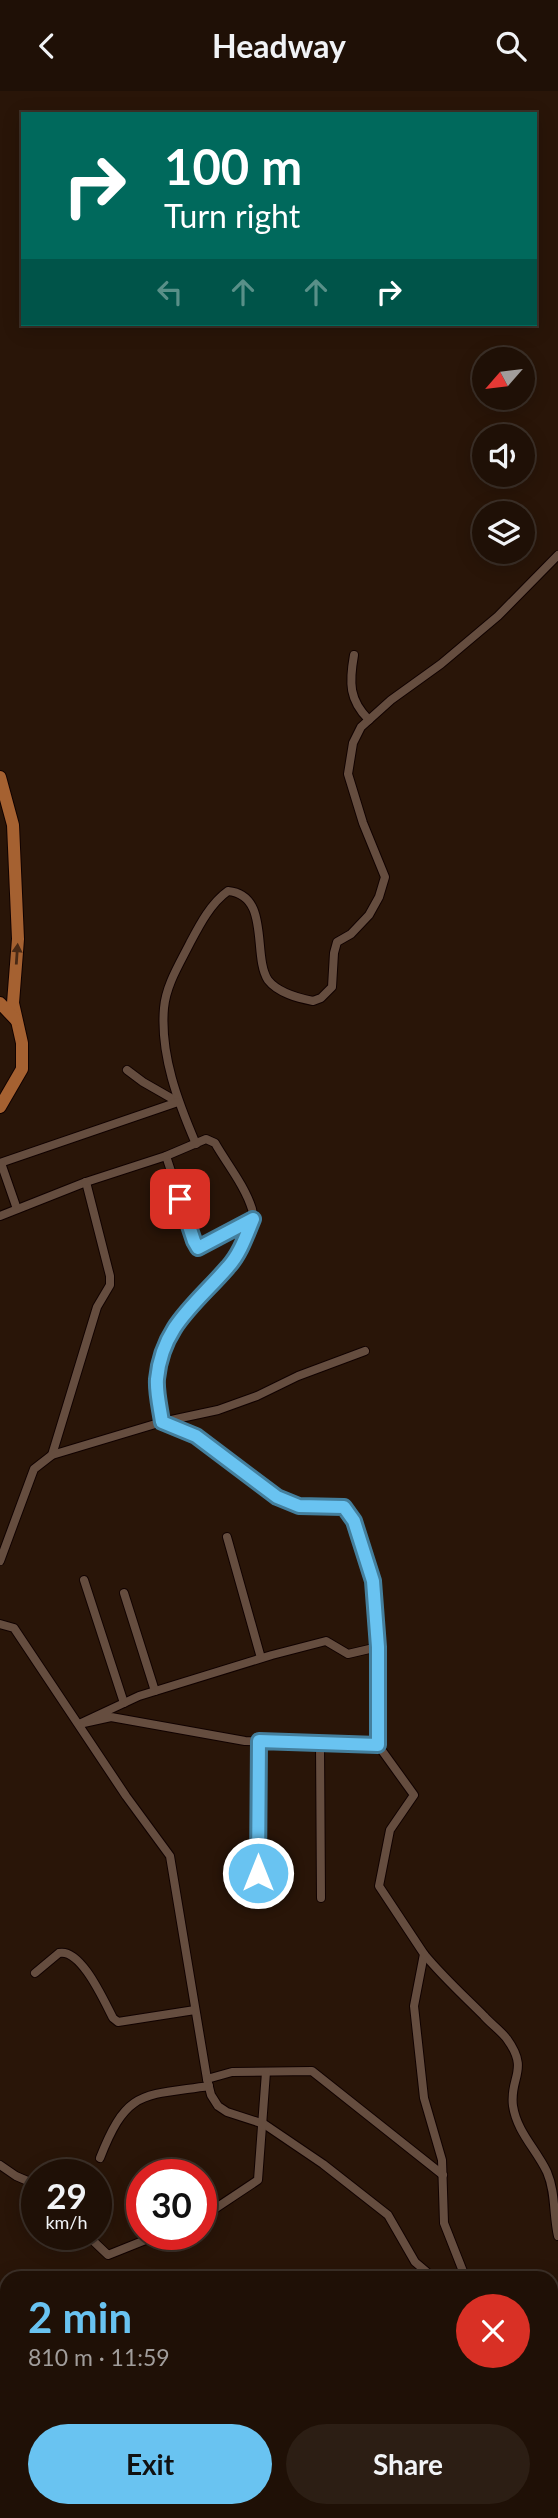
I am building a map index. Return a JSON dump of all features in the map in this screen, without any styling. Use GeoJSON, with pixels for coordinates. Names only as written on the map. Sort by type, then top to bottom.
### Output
{"type":"FeatureCollection","features":[{"type":"Feature","properties":{"kind":"main road"},"geometry":{"type":"LineString","coordinates":[[0,777],[13,825],[18,939],[13,1003],[22,1043],[22,1069],[0,1107]]}},
{"type":"Feature","properties":{"kind":"main road"},"geometry":{"type":"LineString","coordinates":[[0,1003],[17,1022]]}},
{"type":"Feature","properties":{"kind":"street"},"geometry":{"type":"LineString","coordinates":[[196,1144],[178,1102],[166,1050],[164,1007],[171,981],[196,932],[217,898],[228,891],[235,891],[245,897],[258,922],[264,971],[269,981],[279,990],[313,1001],[321,998],[332,987],[337,943],[351,934],[369,915],[379,897],[385,877],[363,823],[348,774],[353,743],[361,727],[498,616],[558,555]]}},
{"type":"Feature","properties":{"kind":"street"},"geometry":{"type":"LineString","coordinates":[[354,655],[351,669],[353,700],[369,720]]}},
{"type":"Feature","properties":{"kind":"street"},"geometry":{"type":"LineString","coordinates":[[127,1070],[178,1102]]}},
{"type":"Feature","properties":{"kind":"street"},"geometry":{"type":"LineString","coordinates":[[18,1209],[1,1163],[178,1102]]}},
{"type":"Feature","properties":{"kind":"street"},"geometry":{"type":"LineString","coordinates":[[0,1216],[206,1139],[215,1143],[244,1193],[253,1219],[239,1252],[174,1325],[166,1342],[156,1381],[162,1422]]}},
{"type":"Feature","properties":{"kind":"street"},"geometry":{"type":"LineString","coordinates":[[166,1156],[198,1248],[253,1219]]}},
{"type":"Feature","properties":{"kind":"street"},"geometry":{"type":"LineString","coordinates":[[52,1455],[97,1307],[110,1285],[86,1182]]}},
{"type":"Feature","properties":{"kind":"street"},"geometry":{"type":"LineString","coordinates":[[0,1562],[34,1469],[52,1455],[162,1422],[218,1410],[257,1397],[298,1376],[365,1351]]}},
{"type":"Feature","properties":{"kind":"street"},"geometry":{"type":"LineString","coordinates":[[162,1422],[196,1436],[277,1497],[299,1506],[344,1507],[348,1512],[373,1581],[378,1647],[378,1745],[414,1795],[390,1830],[379,1886],[439,1973],[506,2038],[517,2058],[519,2073],[514,2086],[513,2105],[521,2132],[547,2172],[554,2194],[558,2236]]}},
{"type":"Feature","properties":{"kind":"street"},"geometry":{"type":"LineString","coordinates":[[227,1537],[261,1658]]}},
{"type":"Feature","properties":{"kind":"street"},"geometry":{"type":"LineString","coordinates":[[84,1580],[124,1703]]}},
{"type":"Feature","properties":{"kind":"street"},"geometry":{"type":"LineString","coordinates":[[124,1593],[155,1691]]}},
{"type":"Feature","properties":{"kind":"street"},"geometry":{"type":"LineString","coordinates":[[0,1624],[14,1628],[170,1856],[208,2082],[218,2106],[227,2112],[264,2124],[323,2164],[388,2215],[415,2262],[426,2271]]}},
{"type":"Feature","properties":{"kind":"street"},"geometry":{"type":"LineString","coordinates":[[79,1724],[155,1691],[326,1641],[348,1654],[378,1647]]}},
{"type":"Feature","properties":{"kind":"street"},"geometry":{"type":"LineString","coordinates":[[79,1724],[111,1717],[259,1741],[378,1745]]}},
{"type":"Feature","properties":{"kind":"street"},"geometry":{"type":"LineString","coordinates":[[258,1899],[259,1741]]}},
{"type":"Feature","properties":{"kind":"street"},"geometry":{"type":"LineString","coordinates":[[320,1743],[321,1898]]}},
{"type":"Feature","properties":{"kind":"street"},"geometry":{"type":"LineString","coordinates":[[34,1973],[59,1953],[76,1957],[118,2022],[195,2010]]}},
{"type":"Feature","properties":{"kind":"street"},"geometry":{"type":"LineString","coordinates":[[424,1954],[414,2006],[424,2098],[442,2160],[444,2223],[463,2271]]}},
{"type":"Feature","properties":{"kind":"street"},"geometry":{"type":"LineString","coordinates":[[217,2207],[258,2180],[266,2071]]}},
{"type":"Feature","properties":{"kind":"street"},"geometry":{"type":"LineString","coordinates":[[100,2158],[111,2129],[130,2104],[148,2096],[208,2082],[232,2072],[312,2071],[443,2175]]}},
{"type":"Feature","properties":{"kind":"street"},"geometry":{"type":"LineString","coordinates":[[0,2165],[21,2178]]}},
{"type":"Feature","properties":{"kind":"street"},"geometry":{"type":"LineString","coordinates":[[103,2250],[108,2255],[126,2248]]}},
{"type":"Feature","properties":{"kind":"route"},"geometry":{"type":"LineString","coordinates":[[180,1199],[198,1248],[253,1219],[239,1252],[174,1325],[162,1351],[156,1381],[162,1422],[196,1436],[277,1497],[299,1506],[344,1507],[354,1521],[373,1581],[378,1647],[378,1745],[259,1741],[258,1873]]}}]}
